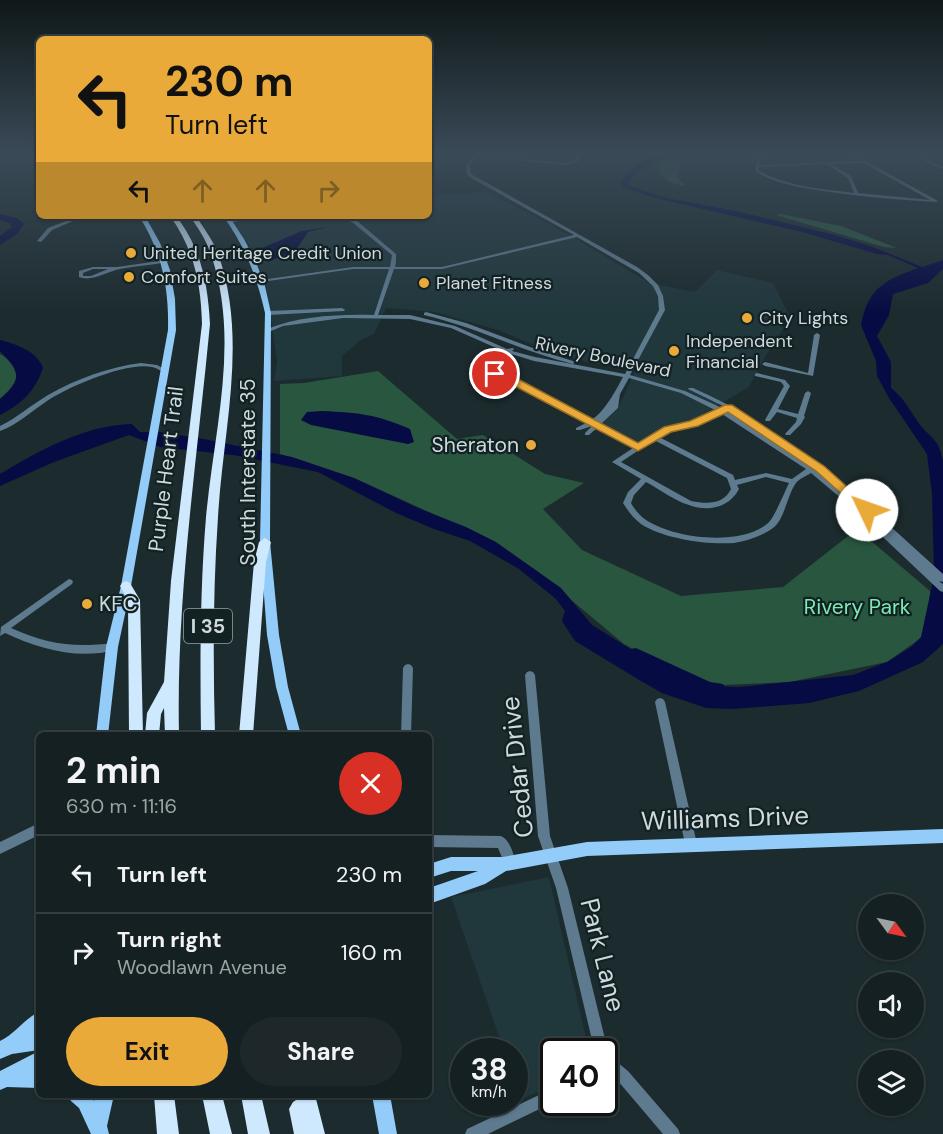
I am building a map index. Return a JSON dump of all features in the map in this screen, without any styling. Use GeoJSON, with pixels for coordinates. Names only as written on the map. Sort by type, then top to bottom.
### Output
{"type":"FeatureCollection","features":[{"type":"Feature","properties":{"kind":"highway","name":"Purple Heart Trail"},"geometry":{"type":"LineString","coordinates":[[172,732],[169,685],[206,324],[205,293],[192,249],[175,219]]}},
{"type":"Feature","properties":{"kind":"highway","name":"I 35"},"geometry":{"type":"LineString","coordinates":[[195,219],[214,251],[225,284],[229,331],[212,516],[207,635],[208,732]]}},
{"type":"Feature","properties":{"kind":"highway"},"geometry":{"type":"LineString","coordinates":[[246,732],[260,562],[265,538]]}},
{"type":"Feature","properties":{"kind":"highway"},"geometry":{"type":"LineString","coordinates":[[126,586],[134,600],[136,732]]}},
{"type":"Feature","properties":{"kind":"highway"},"geometry":{"type":"LineString","coordinates":[[152,732],[154,713],[169,685]]}},
{"type":"Feature","properties":{"kind":"highway"},"geometry":{"type":"LineString","coordinates":[[164,1098],[168,1134]]}},
{"type":"Feature","properties":{"kind":"highway"},"geometry":{"type":"LineString","coordinates":[[213,1098],[221,1134]]}},
{"type":"Feature","properties":{"kind":"highway"},"geometry":{"type":"LineString","coordinates":[[252,1098],[259,1134]]}},
{"type":"Feature","properties":{"kind":"highway"},"geometry":{"type":"LineString","coordinates":[[298,1098],[305,1134]]}},
{"type":"Feature","properties":{"kind":"highway"},"geometry":{"type":"LineString","coordinates":[[306,1098],[314,1134]]}},
{"type":"Feature","properties":{"kind":"main road"},"geometry":{"type":"LineString","coordinates":[[102,732],[112,647],[126,586],[165,371],[172,306],[171,284],[165,261],[154,235],[144,219]]}},
{"type":"Feature","properties":{"kind":"main road","name":"South Interstate 35"},"geometry":{"type":"LineString","coordinates":[[228,219],[253,259],[261,281],[268,313],[265,538],[273,635],[282,687],[294,732]]}},
{"type":"Feature","properties":{"kind":"main road","name":"Williams Drive"},"geometry":{"type":"LineString","coordinates":[[432,870],[452,864],[506,864],[550,854],[587,849],[943,836]]}},
{"type":"Feature","properties":{"kind":"main road","name":"Williams Drive"},"geometry":{"type":"LineString","coordinates":[[432,895],[480,879],[506,864]]}},
{"type":"Feature","properties":{"kind":"main road"},"geometry":{"type":"LineString","coordinates":[[5,1047],[36,1023]]}},
{"type":"Feature","properties":{"kind":"main road"},"geometry":{"type":"LineString","coordinates":[[5,1047],[36,1042]]}},
{"type":"Feature","properties":{"kind":"main road"},"geometry":{"type":"LineString","coordinates":[[3,1080],[36,1062]]}},
{"type":"Feature","properties":{"kind":"main road"},"geometry":{"type":"LineString","coordinates":[[3,1080],[36,1079]]}},
{"type":"Feature","properties":{"kind":"main road"},"geometry":{"type":"LineString","coordinates":[[80,1098],[99,1130]]}},
{"type":"Feature","properties":{"kind":"main road"},"geometry":{"type":"LineString","coordinates":[[99,1130],[104,1098]]}},
{"type":"Feature","properties":{"kind":"main road"},"geometry":{"type":"LineString","coordinates":[[382,1098],[388,1134]]}},
{"type":"Feature","properties":{"kind":"street"},"geometry":{"type":"LineString","coordinates":[[525,207],[641,272],[652,280],[663,300],[662,310],[617,394],[615,408],[593,425],[587,434]]}},
{"type":"Feature","properties":{"kind":"street"},"geometry":{"type":"LineString","coordinates":[[39,241],[50,229],[75,219]]}},
{"type":"Feature","properties":{"kind":"street"},"geometry":{"type":"LineString","coordinates":[[348,219],[354,221],[393,252],[391,268],[376,312]]}},
{"type":"Feature","properties":{"kind":"street"},"geometry":{"type":"LineString","coordinates":[[261,281],[353,268],[448,267],[577,236]]}},
{"type":"Feature","properties":{"kind":"street"},"geometry":{"type":"LineString","coordinates":[[117,268],[95,276],[81,277],[81,272],[93,268],[117,268],[165,261]]}},
{"type":"Feature","properties":{"kind":"street","name":"Rivery Boulevard"},"geometry":{"type":"LineString","coordinates":[[268,330],[300,321],[376,312],[446,324],[508,351],[544,362],[627,374]]}},
{"type":"Feature","properties":{"kind":"street","name":"Rivery Boulevard"},"geometry":{"type":"LineString","coordinates":[[268,313],[413,312],[452,319],[562,359],[627,374],[676,389],[725,409],[820,469],[943,589]]}},
{"type":"Feature","properties":{"kind":"street"},"geometry":{"type":"LineString","coordinates":[[446,324],[452,319]]}},
{"type":"Feature","properties":{"kind":"street"},"geometry":{"type":"LineString","coordinates":[[765,364],[812,375],[817,335]]}},
{"type":"Feature","properties":{"kind":"street"},"geometry":{"type":"LineString","coordinates":[[518,344],[476,371],[509,382],[636,449]]}},
{"type":"Feature","properties":{"kind":"street"},"geometry":{"type":"LineString","coordinates":[[1,428],[51,397],[93,377],[115,369],[148,365],[161,360],[168,353]]}},
{"type":"Feature","properties":{"kind":"street"},"geometry":{"type":"LineString","coordinates":[[148,365],[160,367],[165,371]]}},
{"type":"Feature","properties":{"kind":"street"},"geometry":{"type":"LineString","coordinates":[[757,375],[786,383],[787,386],[779,397],[776,410],[768,420]]}},
{"type":"Feature","properties":{"kind":"street"},"geometry":{"type":"LineString","coordinates":[[788,434],[802,417],[808,393]]}},
{"type":"Feature","properties":{"kind":"street"},"geometry":{"type":"LineString","coordinates":[[725,409],[694,424],[668,429],[616,462],[682,499],[703,506],[726,501],[733,495],[734,483]]}},
{"type":"Feature","properties":{"kind":"street","name":"Rivery Boulevard"},"geometry":{"type":"LineString","coordinates":[[725,409],[824,479],[943,579]]}},
{"type":"Feature","properties":{"kind":"street"},"geometry":{"type":"LineString","coordinates":[[776,410],[802,417]]}},
{"type":"Feature","properties":{"kind":"street"},"geometry":{"type":"LineString","coordinates":[[578,429],[593,425]]}},
{"type":"Feature","properties":{"kind":"street"},"geometry":{"type":"LineString","coordinates":[[654,437],[722,472],[734,483]]}},
{"type":"Feature","properties":{"kind":"street"},"geometry":{"type":"LineString","coordinates":[[645,479],[631,494],[627,503],[638,518],[667,533],[727,540],[740,539],[773,524],[797,480],[811,469]]}},
{"type":"Feature","properties":{"kind":"street"},"geometry":{"type":"LineString","coordinates":[[734,483],[766,475],[797,480],[824,479]]}},
{"type":"Feature","properties":{"kind":"street"},"geometry":{"type":"LineString","coordinates":[[2,630],[69,582]]}},
{"type":"Feature","properties":{"kind":"street"},"geometry":{"type":"LineString","coordinates":[[2,630],[51,648],[72,651],[112,647]]}},
{"type":"Feature","properties":{"kind":"street"},"geometry":{"type":"LineString","coordinates":[[406,732],[408,668]]}},
{"type":"Feature","properties":{"kind":"street","name":"Cedar Drive"},"geometry":{"type":"LineString","coordinates":[[530,675],[544,837],[550,854]]}},
{"type":"Feature","properties":{"kind":"street"},"geometry":{"type":"LineString","coordinates":[[660,702],[691,844]]}},
{"type":"Feature","properties":{"kind":"street"},"geometry":{"type":"LineString","coordinates":[[0,848],[36,830]]}},
{"type":"Feature","properties":{"kind":"street"},"geometry":{"type":"LineString","coordinates":[[432,841],[501,842],[506,848],[506,864]]}},
{"type":"Feature","properties":{"kind":"street","name":"Park Lane"},"geometry":{"type":"LineString","coordinates":[[550,854],[562,888],[599,1038]]}},
{"type":"Feature","properties":{"kind":"street","name":"Park Lane"},"geometry":{"type":"LineString","coordinates":[[618,1073],[623,1076],[673,1134]]}},
{"type":"Feature","properties":{"kind":"street"},"geometry":{"type":"LineString","coordinates":[[472,1134],[540,1102]]}},
{"type":"Feature","properties":{"kind":"shaded area"},"geometry":{"type":"Polygon","coordinates":[[[432,207],[516,207],[569,235],[649,283],[695,292],[717,270],[773,283],[788,313],[793,314],[749,387],[687,423],[666,426],[638,444],[602,424],[618,408],[636,369],[592,363],[552,353],[498,330],[434,312],[386,308],[374,334],[361,340],[342,356],[342,376],[274,381],[277,361],[266,284],[251,248],[232,219],[432,219],[432,207]]]}},
{"type":"Feature","properties":{"kind":"shaded area"},"geometry":{"type":"Polygon","coordinates":[[[694,207],[714,207],[736,211],[835,235],[873,247],[922,267],[943,260],[943,269],[928,283],[893,294],[889,315],[877,336],[891,362],[891,388],[936,442],[943,461],[943,644],[923,662],[859,691],[809,703],[733,709],[706,708],[662,693],[575,641],[562,621],[565,611],[556,599],[519,569],[470,541],[396,513],[318,472],[233,455],[160,447],[129,435],[54,462],[0,486],[0,474],[31,456],[63,440],[114,425],[132,424],[140,432],[160,432],[204,439],[292,457],[354,478],[496,542],[561,588],[592,625],[680,680],[702,686],[740,687],[853,675],[887,662],[911,647],[921,637],[934,576],[932,494],[927,454],[877,376],[876,361],[861,325],[868,302],[880,287],[918,268],[888,255],[877,254],[802,232],[694,207]]]}},
{"type":"Feature","properties":{"kind":"shaded area"},"geometry":{"type":"Polygon","coordinates":[[[0,214],[17,218],[24,224],[17,234],[0,245],[0,236],[12,227],[9,223],[0,220],[0,214]]]}},
{"type":"Feature","properties":{"kind":"shaded area"},"geometry":{"type":"Polygon","coordinates":[[[329,227],[308,232],[296,250],[268,262],[262,248],[302,231],[329,227]]]}},
{"type":"Feature","properties":{"kind":"shaded area"},"geometry":{"type":"Polygon","coordinates":[[[0,340],[19,346],[31,353],[43,368],[36,384],[27,396],[0,415],[0,399],[13,386],[16,375],[15,369],[0,351],[0,340]]]}},
{"type":"Feature","properties":{"kind":"shaded area"},"geometry":{"type":"Polygon","coordinates":[[[307,412],[357,414],[387,420],[410,429],[414,442],[408,444],[311,425],[301,420],[307,412]]]}},
{"type":"Feature","properties":{"kind":"shaded area"},"geometry":{"type":"Polygon","coordinates":[[[549,877],[586,1038],[540,1038],[540,1091],[528,1096],[528,1038],[500,1038],[451,897],[549,877]]]}},
{"type":"Feature","properties":{"kind":"green space"},"geometry":{"type":"Polygon","coordinates":[[[776,215],[841,226],[897,248],[884,247],[776,215]]]}},
{"type":"Feature","properties":{"kind":"green space"},"geometry":{"type":"Polygon","coordinates":[[[0,354],[13,365],[16,376],[12,387],[0,399],[0,354]]]}},
{"type":"Feature","properties":{"kind":"green space","name":"Rivery Park"},"geometry":{"type":"Polygon","coordinates":[[[378,371],[457,439],[483,435],[545,474],[584,483],[543,509],[582,550],[681,596],[783,587],[857,529],[930,591],[928,633],[887,662],[790,682],[702,686],[624,644],[534,569],[429,512],[354,478],[280,454],[280,384],[304,383],[378,371]]]}},
{"type":"Feature","properties":{"kind":"waterway"},"geometry":{"type":"LineString","coordinates":[[636,653],[709,688],[718,688]]}},
{"type":"Feature","properties":{"kind":"place","name":"United Heritage Credit Union"},"geometry":{"type":"Point","coordinates":[131,253]}},
{"type":"Feature","properties":{"kind":"place","name":"Comfort Suites"},"geometry":{"type":"Point","coordinates":[129,277]}},
{"type":"Feature","properties":{"kind":"place","name":"Planet Fitness"},"geometry":{"type":"Point","coordinates":[424,283]}},
{"type":"Feature","properties":{"kind":"place","name":"City Lights"},"geometry":{"type":"Point","coordinates":[747,318]}},
{"type":"Feature","properties":{"kind":"place","name":"Independent Financial"},"geometry":{"type":"Point","coordinates":[674,351]}},
{"type":"Feature","properties":{"kind":"place","name":"Sheraton"},"geometry":{"type":"Point","coordinates":[531,445]}},
{"type":"Feature","properties":{"kind":"place","name":"KFC"},"geometry":{"type":"Point","coordinates":[87,604]}},
{"type":"Feature","properties":{"kind":"route"},"geometry":{"type":"LineString","coordinates":[[495,374],[512,380],[638,448],[668,429],[694,424],[729,407],[799,453],[867,510]]}}]}
